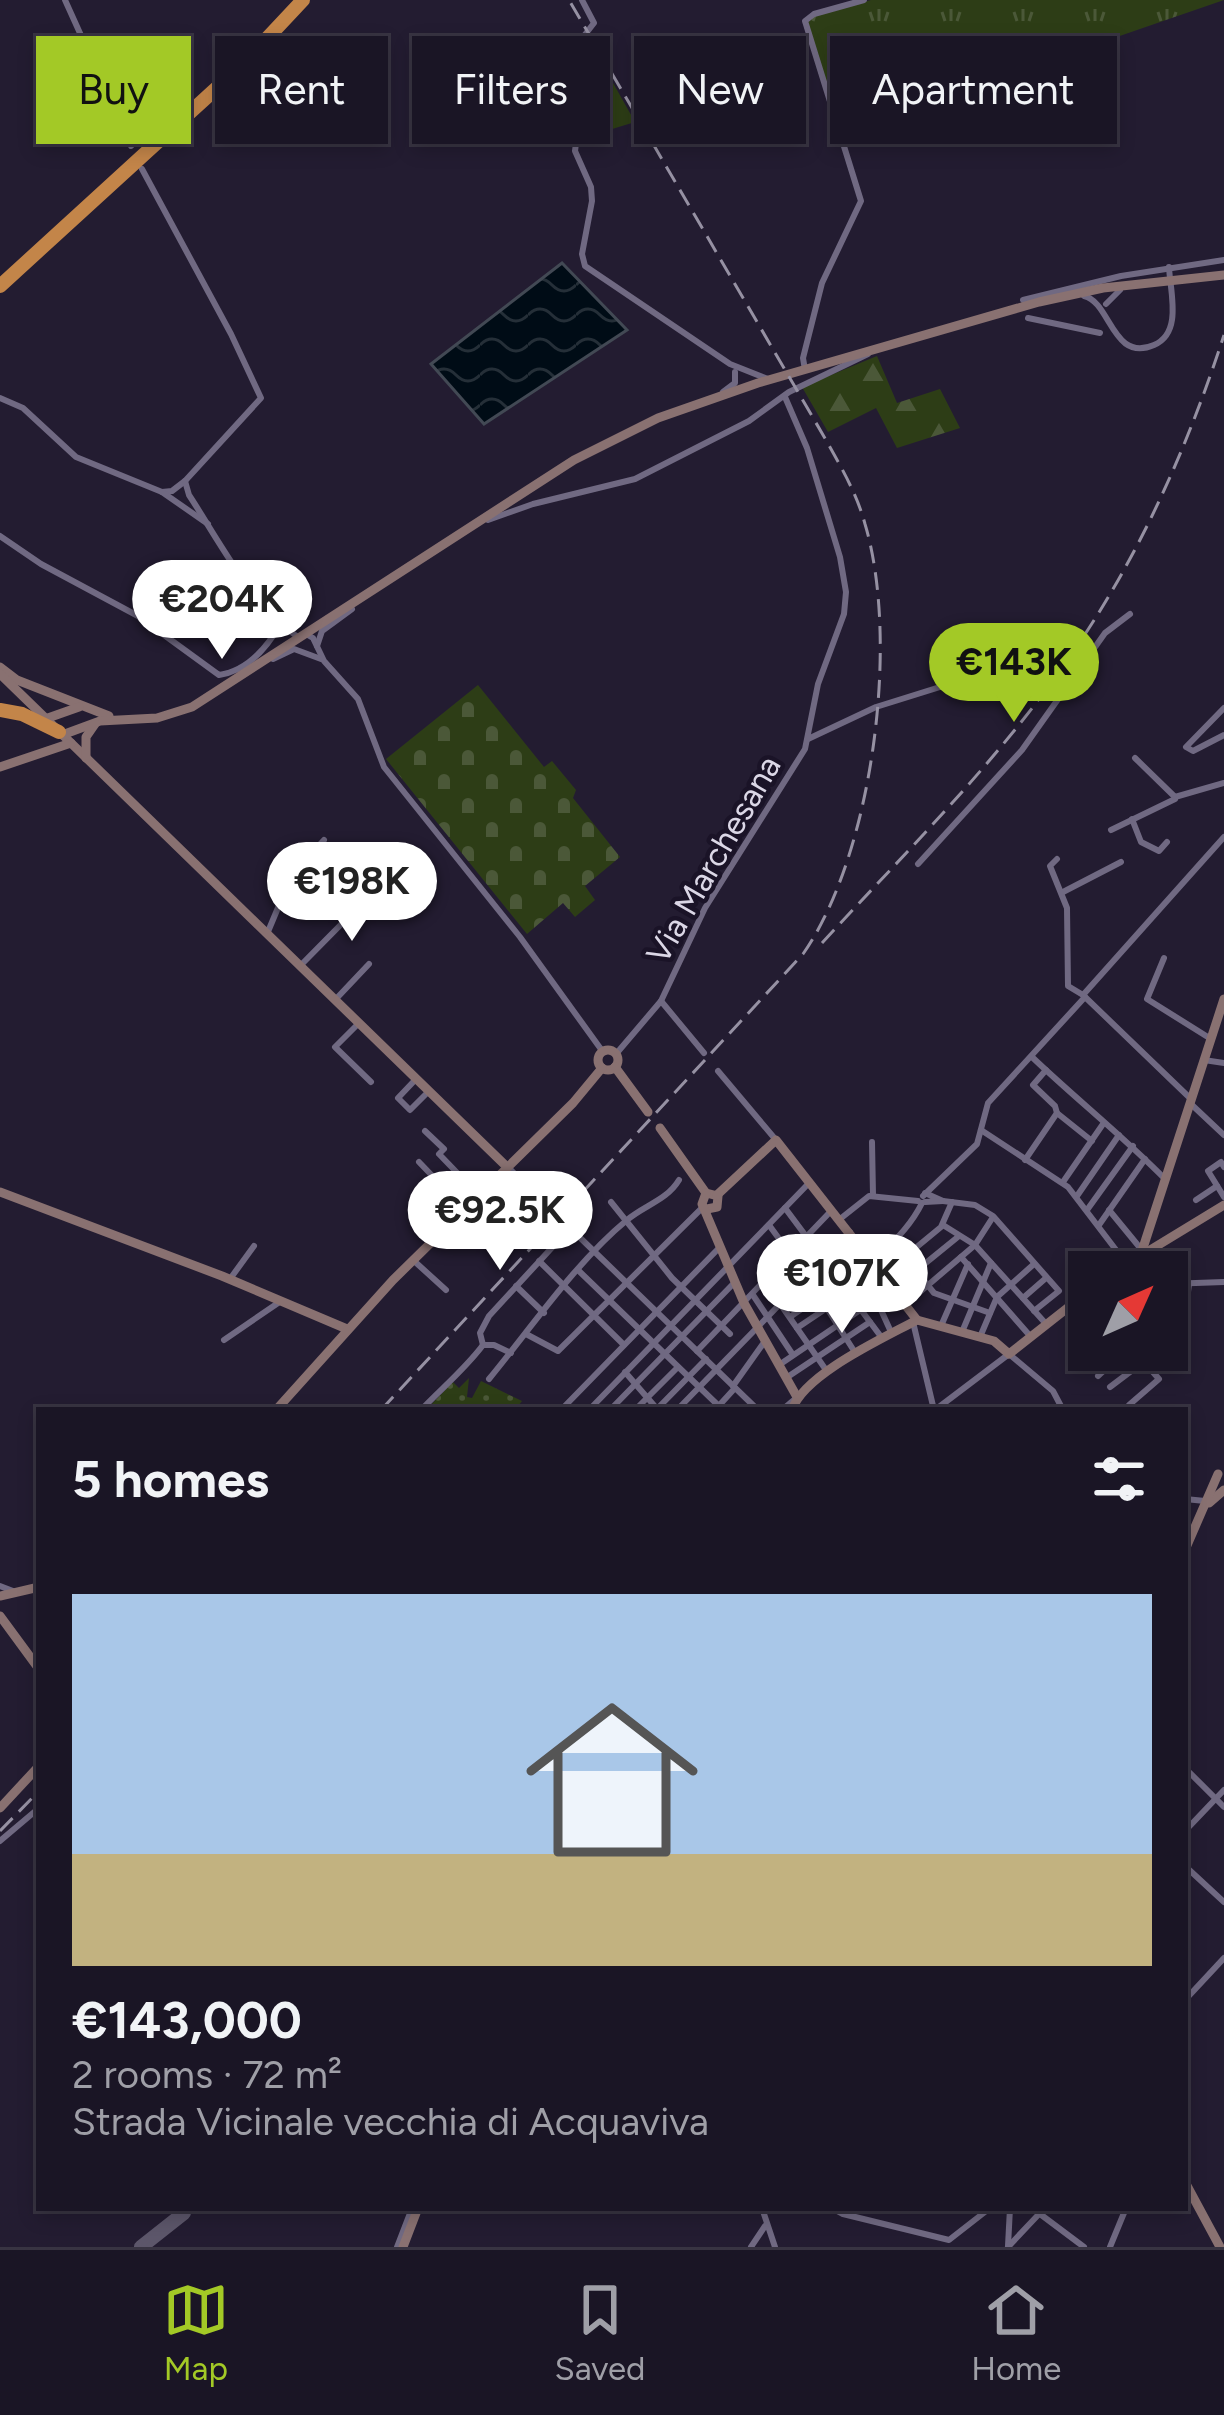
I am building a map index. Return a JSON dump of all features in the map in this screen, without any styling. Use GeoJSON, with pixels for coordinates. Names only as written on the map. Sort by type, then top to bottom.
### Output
{"type":"FeatureCollection","features":[{"type":"Feature","properties":{"kind":"highway"},"geometry":{"type":"LineString","coordinates":[[0,274],[299,1]]}},
{"type":"Feature","properties":{"kind":"highway"},"geometry":{"type":"LineString","coordinates":[[0,286],[197,107],[271,28]]}},
{"type":"Feature","properties":{"kind":"highway"},"geometry":{"type":"LineString","coordinates":[[0,710],[22,714],[63,734]]}},
{"type":"Feature","properties":{"kind":"main road"},"geometry":{"type":"LineString","coordinates":[[0,766],[100,721],[157,718],[183,711],[601,445],[717,396],[1062,296],[1224,274]]}},
{"type":"Feature","properties":{"kind":"main road"},"geometry":{"type":"LineString","coordinates":[[0,671],[120,720]]}},
{"type":"Feature","properties":{"kind":"main road"},"geometry":{"type":"LineString","coordinates":[[0,671],[506,1166]]}},
{"type":"Feature","properties":{"kind":"main road"},"geometry":{"type":"LineString","coordinates":[[63,734],[79,707]]}},
{"type":"Feature","properties":{"kind":"main road"},"geometry":{"type":"LineString","coordinates":[[86,758],[88,732],[100,721]]}},
{"type":"Feature","properties":{"kind":"main road"},"geometry":{"type":"LineString","coordinates":[[1139,1251],[1224,1000]]}},
{"type":"Feature","properties":{"kind":"main road"},"geometry":{"type":"LineString","coordinates":[[602,1068],[598,1060],[603,1052],[616,1054],[615,1067],[648,1112]]}},
{"type":"Feature","properties":{"kind":"main road"},"geometry":{"type":"LineString","coordinates":[[278,1407],[413,1260],[573,1103],[602,1068],[615,1067]]}},
{"type":"Feature","properties":{"kind":"main road"},"geometry":{"type":"LineString","coordinates":[[660,1128],[712,1194]]}},
{"type":"Feature","properties":{"kind":"main road"},"geometry":{"type":"LineString","coordinates":[[797,1397],[758,1329],[749,1299],[736,1282],[705,1208],[712,1194],[776,1140],[895,1287],[915,1321]]}},
{"type":"Feature","properties":{"kind":"main road"},"geometry":{"type":"LineString","coordinates":[[0,1192],[230,1279],[347,1330]]}},
{"type":"Feature","properties":{"kind":"main road"},"geometry":{"type":"LineString","coordinates":[[1151,1251],[1224,1201]]}},
{"type":"Feature","properties":{"kind":"main road"},"geometry":{"type":"LineString","coordinates":[[793,1407],[797,1397],[828,1373],[915,1321],[994,1341],[1009,1354],[1068,1308]]}},
{"type":"Feature","properties":{"kind":"main road"},"geometry":{"type":"LineString","coordinates":[[1188,1543],[1218,1485]]}},
{"type":"Feature","properties":{"kind":"main road"},"geometry":{"type":"LineString","coordinates":[[0,1596],[36,1587]]}},
{"type":"Feature","properties":{"kind":"main road"},"geometry":{"type":"LineString","coordinates":[[13,1591],[2,1614],[36,1665]]}},
{"type":"Feature","properties":{"kind":"main road"},"geometry":{"type":"LineString","coordinates":[[0,1808],[36,1769]]}},
{"type":"Feature","properties":{"kind":"main road"},"geometry":{"type":"LineString","coordinates":[[1188,2188],[1220,2247]]}},
{"type":"Feature","properties":{"kind":"main road"},"geometry":{"type":"LineString","coordinates":[[400,2247],[414,2211]]}},
{"type":"Feature","properties":{"kind":"street"},"geometry":{"type":"LineString","coordinates":[[65,0],[131,146]]}},
{"type":"Feature","properties":{"kind":"street"},"geometry":{"type":"LineString","coordinates":[[582,0],[594,22],[580,39],[584,80],[574,145],[592,194],[582,254],[585,266],[736,369],[749,386]]}},
{"type":"Feature","properties":{"kind":"street"},"geometry":{"type":"LineString","coordinates":[[801,371],[822,283],[861,201],[806,21],[814,14],[864,0]]}},
{"type":"Feature","properties":{"kind":"street"},"geometry":{"type":"LineString","coordinates":[[142,169],[261,398],[186,486],[162,492]]}},
{"type":"Feature","properties":{"kind":"street"},"geometry":{"type":"LineString","coordinates":[[1023,299],[1169,267],[1224,260]]}},
{"type":"Feature","properties":{"kind":"street"},"geometry":{"type":"LineString","coordinates":[[1103,288],[1106,323],[1119,339],[1151,346],[1164,338],[1172,318],[1169,267]]}},
{"type":"Feature","properties":{"kind":"street"},"geometry":{"type":"LineString","coordinates":[[1104,307],[1116,291],[1155,282]]}},
{"type":"Feature","properties":{"kind":"street"},"geometry":{"type":"LineString","coordinates":[[1062,296],[1089,296],[1104,307]]}},
{"type":"Feature","properties":{"kind":"street"},"geometry":{"type":"LineString","coordinates":[[1028,318],[1100,333]]}},
{"type":"Feature","properties":{"kind":"street"},"geometry":{"type":"LineString","coordinates":[[808,347],[817,362],[827,364]]}},
{"type":"Feature","properties":{"kind":"street"},"geometry":{"type":"LineString","coordinates":[[477,521],[635,479],[728,432],[801,386],[861,361],[870,352]]}},
{"type":"Feature","properties":{"kind":"street"},"geometry":{"type":"LineString","coordinates":[[736,369],[775,379]]}},
{"type":"Feature","properties":{"kind":"street"},"geometry":{"type":"LineString","coordinates":[[717,396],[732,386],[736,369]]}},
{"type":"Feature","properties":{"kind":"street","name":"Via Marchesana"},"geometry":{"type":"LineString","coordinates":[[616,1054],[661,1001],[705,908],[808,739],[814,696],[844,614],[847,592],[810,456],[787,395]]}},
{"type":"Feature","properties":{"kind":"street"},"geometry":{"type":"LineString","coordinates":[[0,398],[23,408],[76,457],[178,500],[207,524]]}},
{"type":"Feature","properties":{"kind":"street"},"geometry":{"type":"LineString","coordinates":[[547,477],[543,490],[548,501]]}},
{"type":"Feature","properties":{"kind":"street"},"geometry":{"type":"LineString","coordinates":[[178,500],[186,496],[186,486]]}},
{"type":"Feature","properties":{"kind":"street"},"geometry":{"type":"LineString","coordinates":[[186,486],[207,524],[281,623],[303,636],[358,699],[384,767],[520,937],[603,1052]]}},
{"type":"Feature","properties":{"kind":"street"},"geometry":{"type":"LineString","coordinates":[[177,488],[178,500]]}},
{"type":"Feature","properties":{"kind":"street"},"geometry":{"type":"LineString","coordinates":[[518,495],[548,501]]}},
{"type":"Feature","properties":{"kind":"street"},"geometry":{"type":"LineString","coordinates":[[518,495],[522,503],[533,504]]}},
{"type":"Feature","properties":{"kind":"street"},"geometry":{"type":"LineString","coordinates":[[0,536],[41,564],[138,616],[218,675],[227,675],[259,655],[281,623]]}},
{"type":"Feature","properties":{"kind":"street"},"geometry":{"type":"LineString","coordinates":[[316,653],[322,631],[365,595]]}},
{"type":"Feature","properties":{"kind":"street"},"geometry":{"type":"LineString","coordinates":[[918,864],[1022,750],[1105,633],[1130,614]]}},
{"type":"Feature","properties":{"kind":"street"},"geometry":{"type":"LineString","coordinates":[[263,661],[282,642],[281,623]]}},
{"type":"Feature","properties":{"kind":"street"},"geometry":{"type":"LineString","coordinates":[[263,661],[294,649],[316,653]]}},
{"type":"Feature","properties":{"kind":"street"},"geometry":{"type":"LineString","coordinates":[[808,739],[876,707],[1040,656]]}},
{"type":"Feature","properties":{"kind":"street"},"geometry":{"type":"LineString","coordinates":[[1224,708],[1186,747],[1192,751],[1224,735]]}},
{"type":"Feature","properties":{"kind":"street"},"geometry":{"type":"LineString","coordinates":[[1135,758],[1179,797]]}},
{"type":"Feature","properties":{"kind":"street"},"geometry":{"type":"LineString","coordinates":[[1111,830],[1179,797],[1224,783]]}},
{"type":"Feature","properties":{"kind":"street"},"geometry":{"type":"LineString","coordinates":[[1132,819],[1141,842],[1159,851],[1167,842]]}},
{"type":"Feature","properties":{"kind":"street"},"geometry":{"type":"LineString","coordinates":[[790,1317],[872,1259],[910,1223],[923,1199],[975,1147],[988,1103],[1224,837]]}},
{"type":"Feature","properties":{"kind":"street"},"geometry":{"type":"LineString","coordinates":[[267,934],[280,903],[301,908],[331,873],[311,854],[324,840]]}},
{"type":"Feature","properties":{"kind":"street"},"geometry":{"type":"LineString","coordinates":[[1057,859],[1050,866],[1063,892],[1068,920],[1066,979],[1072,990],[1084,996],[1224,1136]]}},
{"type":"Feature","properties":{"kind":"street"},"geometry":{"type":"LineString","coordinates":[[1063,892],[1121,862]]}},
{"type":"Feature","properties":{"kind":"street"},"geometry":{"type":"LineString","coordinates":[[300,966],[373,892]]}},
{"type":"Feature","properties":{"kind":"street"},"geometry":{"type":"LineString","coordinates":[[1164,958],[1147,1000],[1211,1039]]}},
{"type":"Feature","properties":{"kind":"street"},"geometry":{"type":"LineString","coordinates":[[335,1000],[369,964]]}},
{"type":"Feature","properties":{"kind":"street"},"geometry":{"type":"LineString","coordinates":[[661,1001],[704,1053]]}},
{"type":"Feature","properties":{"kind":"street"},"geometry":{"type":"LineString","coordinates":[[359,1023],[335,1047],[371,1082]]}},
{"type":"Feature","properties":{"kind":"street"},"geometry":{"type":"LineString","coordinates":[[1031,1056],[1166,1180]]}},
{"type":"Feature","properties":{"kind":"street"},"geometry":{"type":"LineString","coordinates":[[1204,1060],[1224,1064]]}},
{"type":"Feature","properties":{"kind":"street"},"geometry":{"type":"LineString","coordinates":[[1046,1070],[1033,1085],[1057,1114],[1092,1141]]}},
{"type":"Feature","properties":{"kind":"street"},"geometry":{"type":"LineString","coordinates":[[718,1071],[776,1140]]}},
{"type":"Feature","properties":{"kind":"street"},"geometry":{"type":"LineString","coordinates":[[416,1079],[398,1098],[410,1110],[429,1091]]}},
{"type":"Feature","properties":{"kind":"street"},"geometry":{"type":"LineString","coordinates":[[1025,1161],[1057,1114]]}},
{"type":"Feature","properties":{"kind":"street"},"geometry":{"type":"LineString","coordinates":[[1064,1182],[1103,1124]]}},
{"type":"Feature","properties":{"kind":"street"},"geometry":{"type":"LineString","coordinates":[[981,1130],[1064,1182],[1123,1251]]}},
{"type":"Feature","properties":{"kind":"street"},"geometry":{"type":"LineString","coordinates":[[425,1131],[465,1181],[451,1196]]}},
{"type":"Feature","properties":{"kind":"street"},"geometry":{"type":"LineString","coordinates":[[1076,1196],[1119,1135]]}},
{"type":"Feature","properties":{"kind":"street"},"geometry":{"type":"LineString","coordinates":[[872,1142],[873,1195]]}},
{"type":"Feature","properties":{"kind":"street"},"geometry":{"type":"LineString","coordinates":[[1087,1210],[1133,1146]]}},
{"type":"Feature","properties":{"kind":"street"},"geometry":{"type":"LineString","coordinates":[[1099,1225],[1145,1159]]}},
{"type":"Feature","properties":{"kind":"street"},"geometry":{"type":"LineString","coordinates":[[419,1162],[464,1209]]}},
{"type":"Feature","properties":{"kind":"street"},"geometry":{"type":"LineString","coordinates":[[1222,1165],[1208,1171],[1224,1201]]}},
{"type":"Feature","properties":{"kind":"street"},"geometry":{"type":"LineString","coordinates":[[506,1166],[558,1216]]}},
{"type":"Feature","properties":{"kind":"street"},"geometry":{"type":"LineString","coordinates":[[489,1379],[595,1252],[628,1219],[665,1197],[679,1180]]}},
{"type":"Feature","properties":{"kind":"street"},"geometry":{"type":"LineString","coordinates":[[592,1407],[809,1182]]}},
{"type":"Feature","properties":{"kind":"street"},"geometry":{"type":"LineString","coordinates":[[1196,1200],[1217,1186]]}},
{"type":"Feature","properties":{"kind":"street"},"geometry":{"type":"LineString","coordinates":[[697,1351],[806,1237],[873,1195],[974,1204],[993,1216],[1059,1292],[1034,1311]]}},
{"type":"Feature","properties":{"kind":"street"},"geometry":{"type":"LineString","coordinates":[[611,1202],[681,1287],[730,1334]]}},
{"type":"Feature","properties":{"kind":"street"},"geometry":{"type":"LineString","coordinates":[[797,1328],[883,1273],[943,1225],[947,1202]]}},
{"type":"Feature","properties":{"kind":"street"},"geometry":{"type":"LineString","coordinates":[[526,1334],[558,1351],[705,1208]]}},
{"type":"Feature","properties":{"kind":"street"},"geometry":{"type":"LineString","coordinates":[[785,1208],[860,1310],[886,1335]]}},
{"type":"Feature","properties":{"kind":"street"},"geometry":{"type":"LineString","coordinates":[[1109,1210],[1128,1251]]}},
{"type":"Feature","properties":{"kind":"street"},"geometry":{"type":"LineString","coordinates":[[907,1303],[974,1245],[993,1216]]}},
{"type":"Feature","properties":{"kind":"street"},"geometry":{"type":"LineString","coordinates":[[769,1225],[856,1354]]}},
{"type":"Feature","properties":{"kind":"street"},"geometry":{"type":"LineString","coordinates":[[943,1225],[974,1245],[1047,1325]]}},
{"type":"Feature","properties":{"kind":"street"},"geometry":{"type":"LineString","coordinates":[[425,1407],[444,1385],[471,1366],[490,1316],[570,1228],[755,1407]]}},
{"type":"Feature","properties":{"kind":"street"},"geometry":{"type":"LineString","coordinates":[[683,1407],[850,1232]]}},
{"type":"Feature","properties":{"kind":"street"},"geometry":{"type":"LineString","coordinates":[[778,1365],[895,1287],[959,1235]]}},
{"type":"Feature","properties":{"kind":"street"},"geometry":{"type":"LineString","coordinates":[[230,1279],[254,1246]]}},
{"type":"Feature","properties":{"kind":"street"},"geometry":{"type":"LineString","coordinates":[[564,1407],[721,1246]]}},
{"type":"Feature","properties":{"kind":"street"},"geometry":{"type":"LineString","coordinates":[[905,1256],[934,1293],[990,1312]]}},
{"type":"Feature","properties":{"kind":"street"},"geometry":{"type":"LineString","coordinates":[[961,1256],[1031,1337]]}},
{"type":"Feature","properties":{"kind":"street"},"geometry":{"type":"LineString","coordinates":[[413,1260],[446,1290]]}},
{"type":"Feature","properties":{"kind":"street"},"geometry":{"type":"LineString","coordinates":[[539,1262],[624,1345]]}},
{"type":"Feature","properties":{"kind":"street"},"geometry":{"type":"LineString","coordinates":[[962,1332],[991,1262]]}},
{"type":"Feature","properties":{"kind":"street"},"geometry":{"type":"LineString","coordinates":[[941,1325],[968,1264]]}},
{"type":"Feature","properties":{"kind":"street"},"geometry":{"type":"LineString","coordinates":[[980,1337],[997,1297],[1034,1264]]}},
{"type":"Feature","properties":{"kind":"street"},"geometry":{"type":"LineString","coordinates":[[579,1271],[717,1407]]}},
{"type":"Feature","properties":{"kind":"street"},"geometry":{"type":"LineString","coordinates":[[1023,1298],[1045,1277]]}},
{"type":"Feature","properties":{"kind":"street"},"geometry":{"type":"LineString","coordinates":[[613,1407],[736,1282]]}},
{"type":"Feature","properties":{"kind":"street"},"geometry":{"type":"LineString","coordinates":[[764,1282],[828,1373]]}},
{"type":"Feature","properties":{"kind":"street"},"geometry":{"type":"LineString","coordinates":[[1188,1292],[1189,1284],[1224,1282]]}},
{"type":"Feature","properties":{"kind":"street"},"geometry":{"type":"LineString","coordinates":[[516,1286],[544,1313]]}},
{"type":"Feature","properties":{"kind":"street"},"geometry":{"type":"LineString","coordinates":[[749,1299],[794,1354]]}},
{"type":"Feature","properties":{"kind":"street"},"geometry":{"type":"LineString","coordinates":[[876,1299],[886,1335]]}},
{"type":"Feature","properties":{"kind":"street"},"geometry":{"type":"LineString","coordinates":[[224,1340],[281,1301]]}},
{"type":"Feature","properties":{"kind":"street"},"geometry":{"type":"LineString","coordinates":[[915,1321],[934,1407]]}},
{"type":"Feature","properties":{"kind":"street"},"geometry":{"type":"LineString","coordinates":[[786,1378],[870,1322]]}},
{"type":"Feature","properties":{"kind":"street"},"geometry":{"type":"LineString","coordinates":[[481,1341],[511,1353]]}},
{"type":"Feature","properties":{"kind":"street"},"geometry":{"type":"LineString","coordinates":[[720,1407],[765,1341]]}},
{"type":"Feature","properties":{"kind":"street"},"geometry":{"type":"LineString","coordinates":[[939,1407],[1009,1354],[1053,1391],[1061,1407]]}},
{"type":"Feature","properties":{"kind":"street"},"geometry":{"type":"LineString","coordinates":[[660,1407],[706,1359]]}},
{"type":"Feature","properties":{"kind":"street"},"geometry":{"type":"LineString","coordinates":[[637,1407],[678,1367]]}},
{"type":"Feature","properties":{"kind":"street"},"geometry":{"type":"LineString","coordinates":[[1098,1376],[1103,1371]]}},
{"type":"Feature","properties":{"kind":"street"},"geometry":{"type":"LineString","coordinates":[[1110,1387],[1131,1371]]}},
{"type":"Feature","properties":{"kind":"street"},"geometry":{"type":"LineString","coordinates":[[1131,1407],[1159,1379],[1150,1371]]}},
{"type":"Feature","properties":{"kind":"street"},"geometry":{"type":"LineString","coordinates":[[626,1372],[654,1407]]}},
{"type":"Feature","properties":{"kind":"street"},"geometry":{"type":"LineString","coordinates":[[785,1407],[797,1397]]}},
{"type":"Feature","properties":{"kind":"street"},"geometry":{"type":"LineString","coordinates":[[1188,1498],[1218,1485]]}},
{"type":"Feature","properties":{"kind":"street"},"geometry":{"type":"LineString","coordinates":[[0,1586],[13,1591]]}},
{"type":"Feature","properties":{"kind":"street"},"geometry":{"type":"LineString","coordinates":[[1188,1771],[1224,1807]]}},
{"type":"Feature","properties":{"kind":"street"},"geometry":{"type":"LineString","coordinates":[[1188,1829],[1224,1790]]}},
{"type":"Feature","properties":{"kind":"street"},"geometry":{"type":"LineString","coordinates":[[0,1841],[36,1811]]}},
{"type":"Feature","properties":{"kind":"street"},"geometry":{"type":"LineString","coordinates":[[1188,1869],[1224,1902]]}},
{"type":"Feature","properties":{"kind":"street"},"geometry":{"type":"LineString","coordinates":[[1188,1997],[1224,1958]]}},
{"type":"Feature","properties":{"kind":"street"},"geometry":{"type":"LineString","coordinates":[[762,2211],[775,2247]]}},
{"type":"Feature","properties":{"kind":"street"},"geometry":{"type":"LineString","coordinates":[[838,2211],[947,2240],[960,2235],[987,2211]]}},
{"type":"Feature","properties":{"kind":"street"},"geometry":{"type":"LineString","coordinates":[[1008,2247],[1010,2211]]}},
{"type":"Feature","properties":{"kind":"street"},"geometry":{"type":"LineString","coordinates":[[1008,2247],[1035,2211],[1084,2247]]}},
{"type":"Feature","properties":{"kind":"street"},"geometry":{"type":"LineString","coordinates":[[1110,2247],[1125,2211]]}},
{"type":"Feature","properties":{"kind":"street"},"geometry":{"type":"LineString","coordinates":[[751,2247],[765,2226]]}},
{"type":"Feature","properties":{"kind":"green space"},"geometry":{"type":"Polygon","coordinates":[[[871,0],[1224,0],[1117,37],[830,36],[830,99],[806,26],[812,16],[871,0]]]}},
{"type":"Feature","properties":{"kind":"green space"},"geometry":{"type":"Polygon","coordinates":[[[610,78],[634,120],[610,130],[610,78]]]}},
{"type":"Feature","properties":{"kind":"green space"},"geometry":{"type":"Polygon","coordinates":[[[877,356],[897,403],[940,389],[960,428],[897,448],[876,408],[828,432],[802,387],[877,356]]]}},
{"type":"Feature","properties":{"kind":"green space"},"geometry":{"type":"Polygon","coordinates":[[[478,685],[544,767],[552,761],[576,790],[573,798],[620,857],[585,886],[595,900],[575,917],[563,903],[527,934],[386,759],[478,685]]]}},
{"type":"Feature","properties":{"kind":"green space"},"geometry":{"type":"Polygon","coordinates":[[[469,1378],[467,1397],[472,1398],[481,1381],[522,1401],[517,1407],[429,1407],[453,1382],[459,1388],[469,1378]]]}},
{"type":"Feature","properties":{"kind":"water"},"geometry":{"type":"Polygon","coordinates":[[[562,263],[627,330],[484,424],[431,364],[562,263]]]}},
{"type":"Feature","properties":{"kind":"taxiway"},"geometry":{"type":"LineString","coordinates":[[141,2247],[184,2213]]}},
{"type":"Feature","properties":{"kind":"railway"},"geometry":{"type":"LineString","coordinates":[[384,1407],[803,954],[827,912],[847,861],[873,745],[880,626],[875,572],[858,502],[569,0]]}},
{"type":"Feature","properties":{"kind":"railway"},"geometry":{"type":"LineString","coordinates":[[822,943],[978,774],[1090,627],[1157,506],[1224,335]]}},
{"type":"Feature","properties":{"kind":"railway"},"geometry":{"type":"LineString","coordinates":[[0,1831],[36,1794]]}}]}
